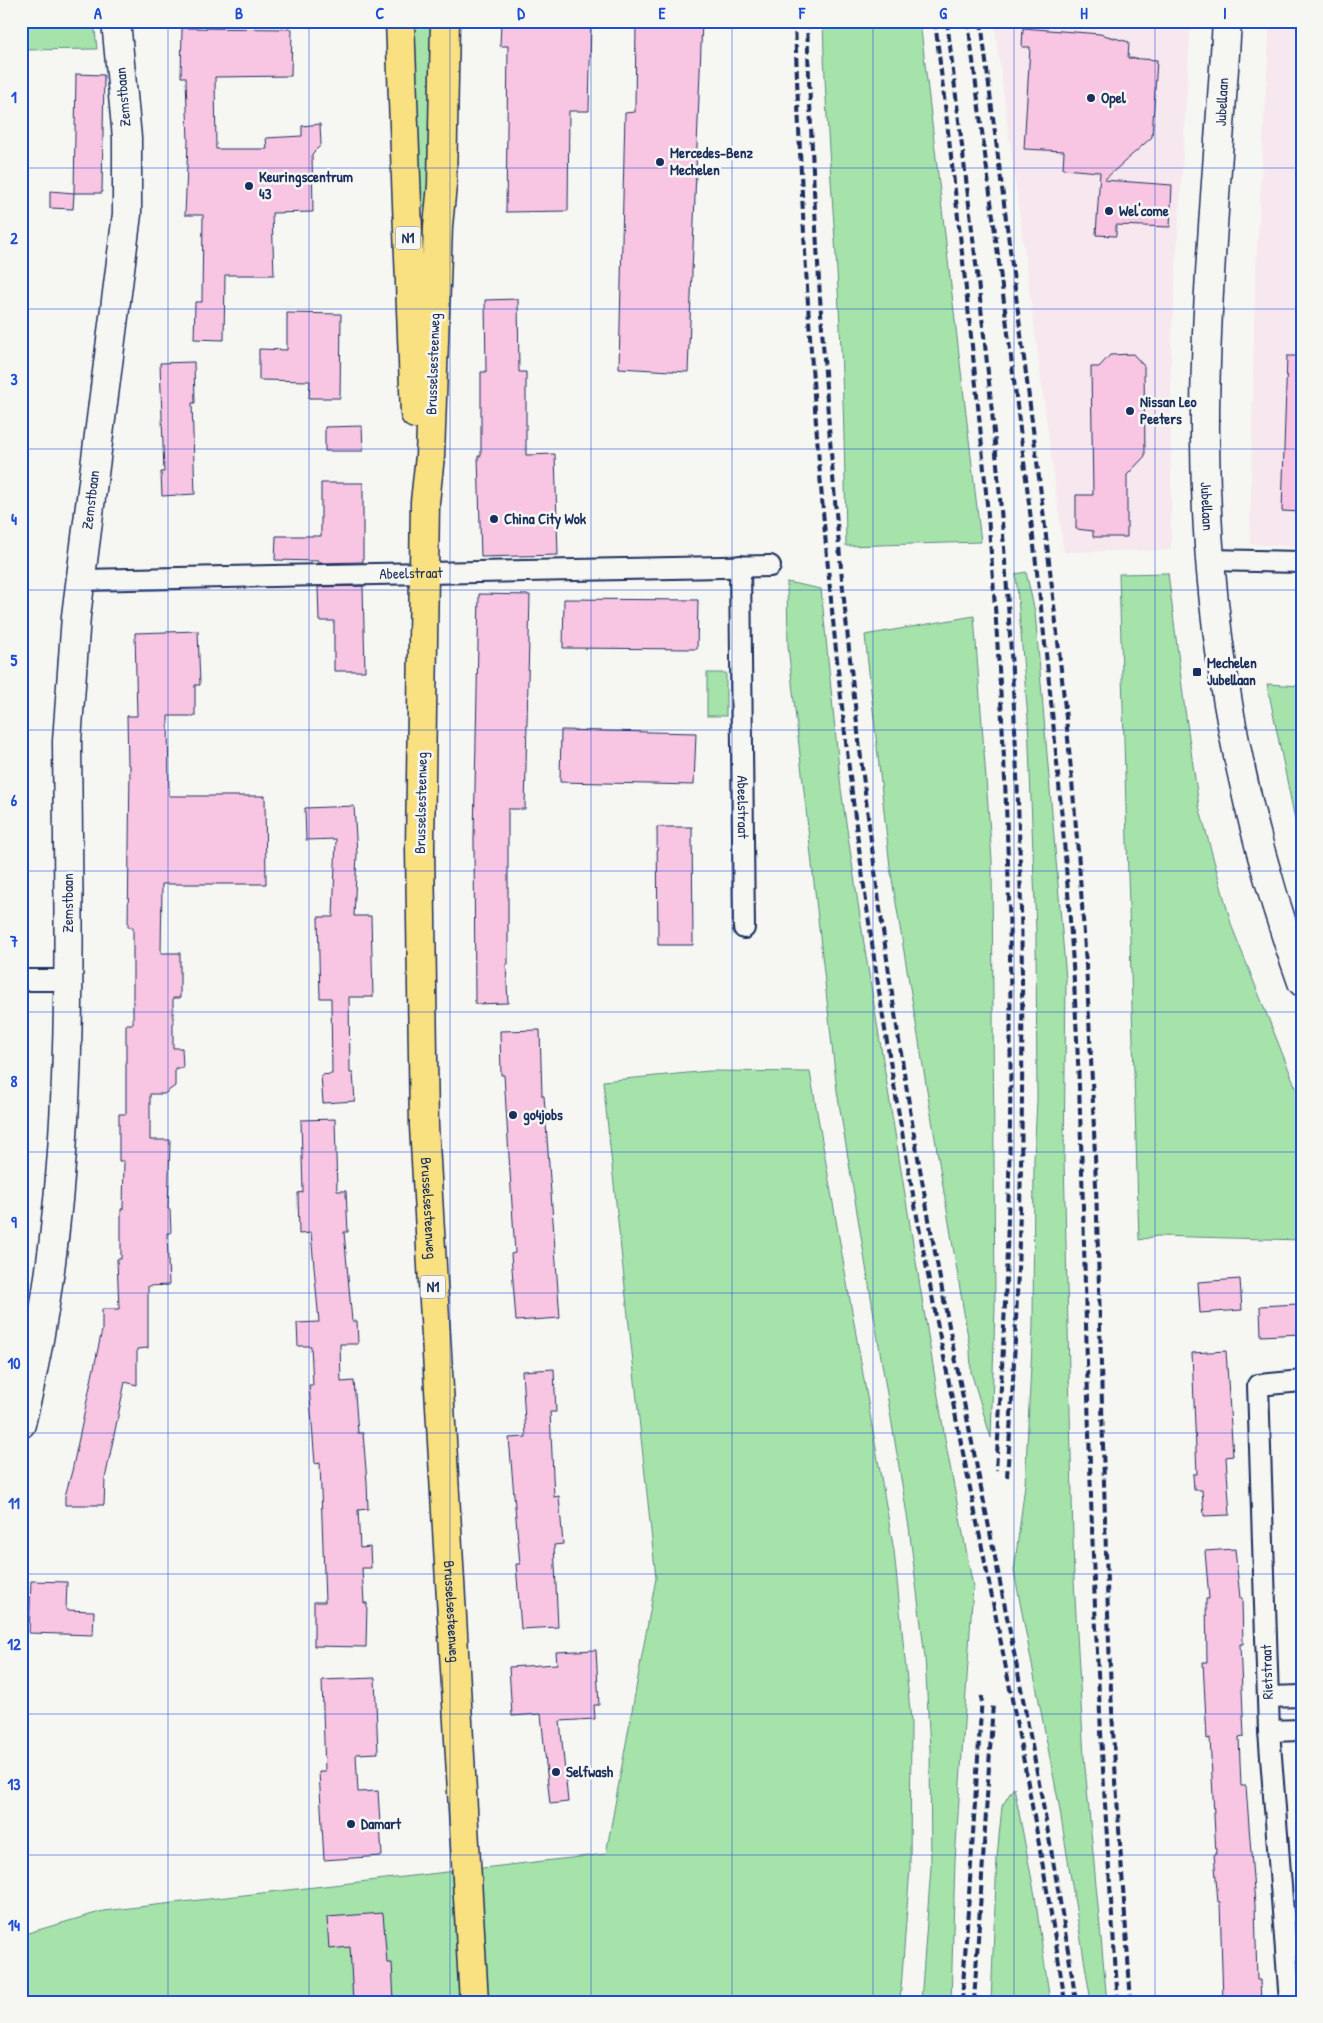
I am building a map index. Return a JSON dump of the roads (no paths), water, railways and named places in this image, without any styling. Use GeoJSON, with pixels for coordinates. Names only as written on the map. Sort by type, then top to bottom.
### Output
{"type":"FeatureCollection","features":[{"type":"Feature","properties":{"kind":"main road","name":"Brusselsesteenweg"},"geometry":{"type":"LineString","coordinates":[[400,21],[417,456],[425,502]]}},
{"type":"Feature","properties":{"kind":"main road","name":"Brusselsesteenweg"},"geometry":{"type":"LineString","coordinates":[[444,21],[442,185],[438,226],[430,456],[425,502],[420,848],[424,1126],[474,2002]]}},
{"type":"Feature","properties":{"kind":"main road"},"geometry":{"type":"LineString","coordinates":[[408,230],[438,226]]}},
{"type":"Feature","properties":{"kind":"street","name":"Zemstbaan"},"geometry":{"type":"LineString","coordinates":[[21,1424],[49,1287],[58,1217],[66,1106],[69,980],[67,741],[76,616],[127,214],[127,138],[116,21]]}},
{"type":"Feature","properties":{"kind":"street","name":"Jubellaan"},"geometry":{"type":"LineString","coordinates":[[1227,21],[1206,374],[1205,442],[1210,560],[1218,641],[1227,700],[1245,790],[1268,877],[1302,982]]}},
{"type":"Feature","properties":{"kind":"street"},"geometry":{"type":"LineString","coordinates":[[1210,560],[1302,562]]}},
{"type":"Feature","properties":{"kind":"street","name":"Abeelstraat"},"geometry":{"type":"LineString","coordinates":[[740,566],[744,928]]}},
{"type":"Feature","properties":{"kind":"street","name":"Abeelstraat"},"geometry":{"type":"LineString","coordinates":[[82,580],[770,566]]}},
{"type":"Feature","properties":{"kind":"street"},"geometry":{"type":"LineString","coordinates":[[21,980],[69,980]]}},
{"type":"Feature","properties":{"kind":"street","name":"Rietstraat"},"geometry":{"type":"LineString","coordinates":[[1290,2002],[1269,1731],[1258,1385],[1302,1381]]}},
{"type":"Feature","properties":{"kind":"street"},"geometry":{"type":"LineString","coordinates":[[1268,1697],[1302,1696]]}},
{"type":"Feature","properties":{"kind":"street"},"geometry":{"type":"LineString","coordinates":[[1269,1731],[1302,1730]]}},
{"type":"Feature","properties":{"kind":"railway"},"geometry":{"type":"LineString","coordinates":[[795,21],[800,160],[817,439],[843,717],[860,856],[902,1132],[942,1349],[1028,1784],[1065,2002]]}},
{"type":"Feature","properties":{"kind":"railway"},"geometry":{"type":"LineString","coordinates":[[807,21],[812,159],[830,435],[856,711],[872,848],[912,1122],[931,1232],[1039,1781],[1076,2002]]}},
{"type":"Feature","properties":{"kind":"railway"},"geometry":{"type":"LineString","coordinates":[[935,21],[979,415],[993,574],[1004,755],[1010,959],[1009,1163],[1002,1368],[996,1470]]}},
{"type":"Feature","properties":{"kind":"railway"},"geometry":{"type":"LineString","coordinates":[[947,21],[980,298],[1001,506],[1018,800],[1021,913],[1021,1139],[1019,1252],[1007,1477]]}},
{"type":"Feature","properties":{"kind":"railway"},"geometry":{"type":"LineString","coordinates":[[968,21],[1039,591],[1062,820],[1071,934],[1081,1132],[1095,1598],[1118,2002]]}},
{"type":"Feature","properties":{"kind":"railway"},"geometry":{"type":"LineString","coordinates":[[981,21],[1039,477],[1065,705],[1084,934],[1093,1104],[1112,1710],[1131,2002]]}},
{"type":"Feature","properties":{"kind":"railway"},"geometry":{"type":"LineString","coordinates":[[962,2002],[982,1696]]}},
{"type":"Feature","properties":{"kind":"railway"},"geometry":{"type":"LineString","coordinates":[[974,2002],[993,1703]]}},
{"type":"Feature","properties":{"kind":"place","name":"Opel"},"geometry":{"type":"Point","coordinates":[1091,98]}},
{"type":"Feature","properties":{"kind":"place","name":"Mercedes-Benz Mechelen"},"geometry":{"type":"Point","coordinates":[660,162]}},
{"type":"Feature","properties":{"kind":"place","name":"Keuringscentrum 43"},"geometry":{"type":"Point","coordinates":[249,186]}},
{"type":"Feature","properties":{"kind":"place","name":"Wel'come"},"geometry":{"type":"Point","coordinates":[1109,211]}},
{"type":"Feature","properties":{"kind":"place","name":"Nissan Leo Peeters"},"geometry":{"type":"Point","coordinates":[1130,411]}},
{"type":"Feature","properties":{"kind":"place","name":"China City Wok"},"geometry":{"type":"Point","coordinates":[494,519]}},
{"type":"Feature","properties":{"kind":"place","name":"Mechelen Jubellaan"},"geometry":{"type":"Point","coordinates":[1197,672]}},
{"type":"Feature","properties":{"kind":"place","name":"go4jobs"},"geometry":{"type":"Point","coordinates":[513,1115]}},
{"type":"Feature","properties":{"kind":"place","name":"Selfwash"},"geometry":{"type":"Point","coordinates":[556,1772]}},
{"type":"Feature","properties":{"kind":"place","name":"Damart"},"geometry":{"type":"Point","coordinates":[351,1824]}}]}
